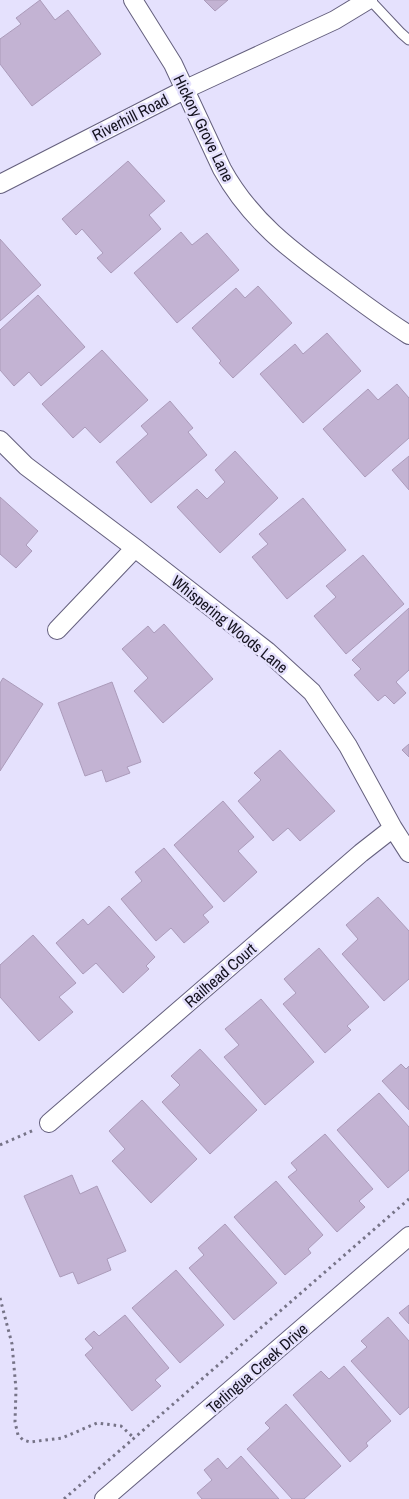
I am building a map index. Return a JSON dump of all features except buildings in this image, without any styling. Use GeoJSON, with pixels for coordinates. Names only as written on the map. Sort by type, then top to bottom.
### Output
{"type":"FeatureCollection","features":[{"type":"Feature","properties":{"kind":"street","name":"Hickory Grove Lane"},"geometry":{"type":"LineString","coordinates":[[133,0],[163,45],[186,89],[230,184],[258,220],[298,256],[409,335]]}},
{"type":"Feature","properties":{"kind":"street","name":"Riverhill Road"},"geometry":{"type":"LineString","coordinates":[[0,184],[186,89],[335,20],[369,0]]}},
{"type":"Feature","properties":{"kind":"street","name":"Whispering Woods Lane"},"geometry":{"type":"LineString","coordinates":[[0,440],[26,466],[267,651],[312,692],[348,746],[393,828],[409,853]]}},
{"type":"Feature","properties":{"kind":"street"},"geometry":{"type":"LineString","coordinates":[[57,630],[135,548]]}},
{"type":"Feature","properties":{"kind":"street","name":"Railhead Court"},"geometry":{"type":"LineString","coordinates":[[49,1123],[361,853],[393,828]]}},
{"type":"Feature","properties":{"kind":"street","name":"Terlingua Creek Drive"},"geometry":{"type":"LineString","coordinates":[[104,1499],[409,1236]]}},
{"type":"Feature","properties":{"kind":"lane"},"geometry":{"type":"LineString","coordinates":[[369,0],[409,40]]}},
{"type":"Feature","properties":{"kind":"path"},"geometry":{"type":"LineString","coordinates":[[0,1145],[49,1123]]}},
{"type":"Feature","properties":{"kind":"path"},"geometry":{"type":"LineString","coordinates":[[64,1499],[409,1199]]}},
{"type":"Feature","properties":{"kind":"path"},"geometry":{"type":"LineString","coordinates":[[0,1298],[12,1344],[16,1389],[15,1422],[18,1436],[30,1442],[62,1438],[97,1423],[121,1426],[134,1438]]}}]}
